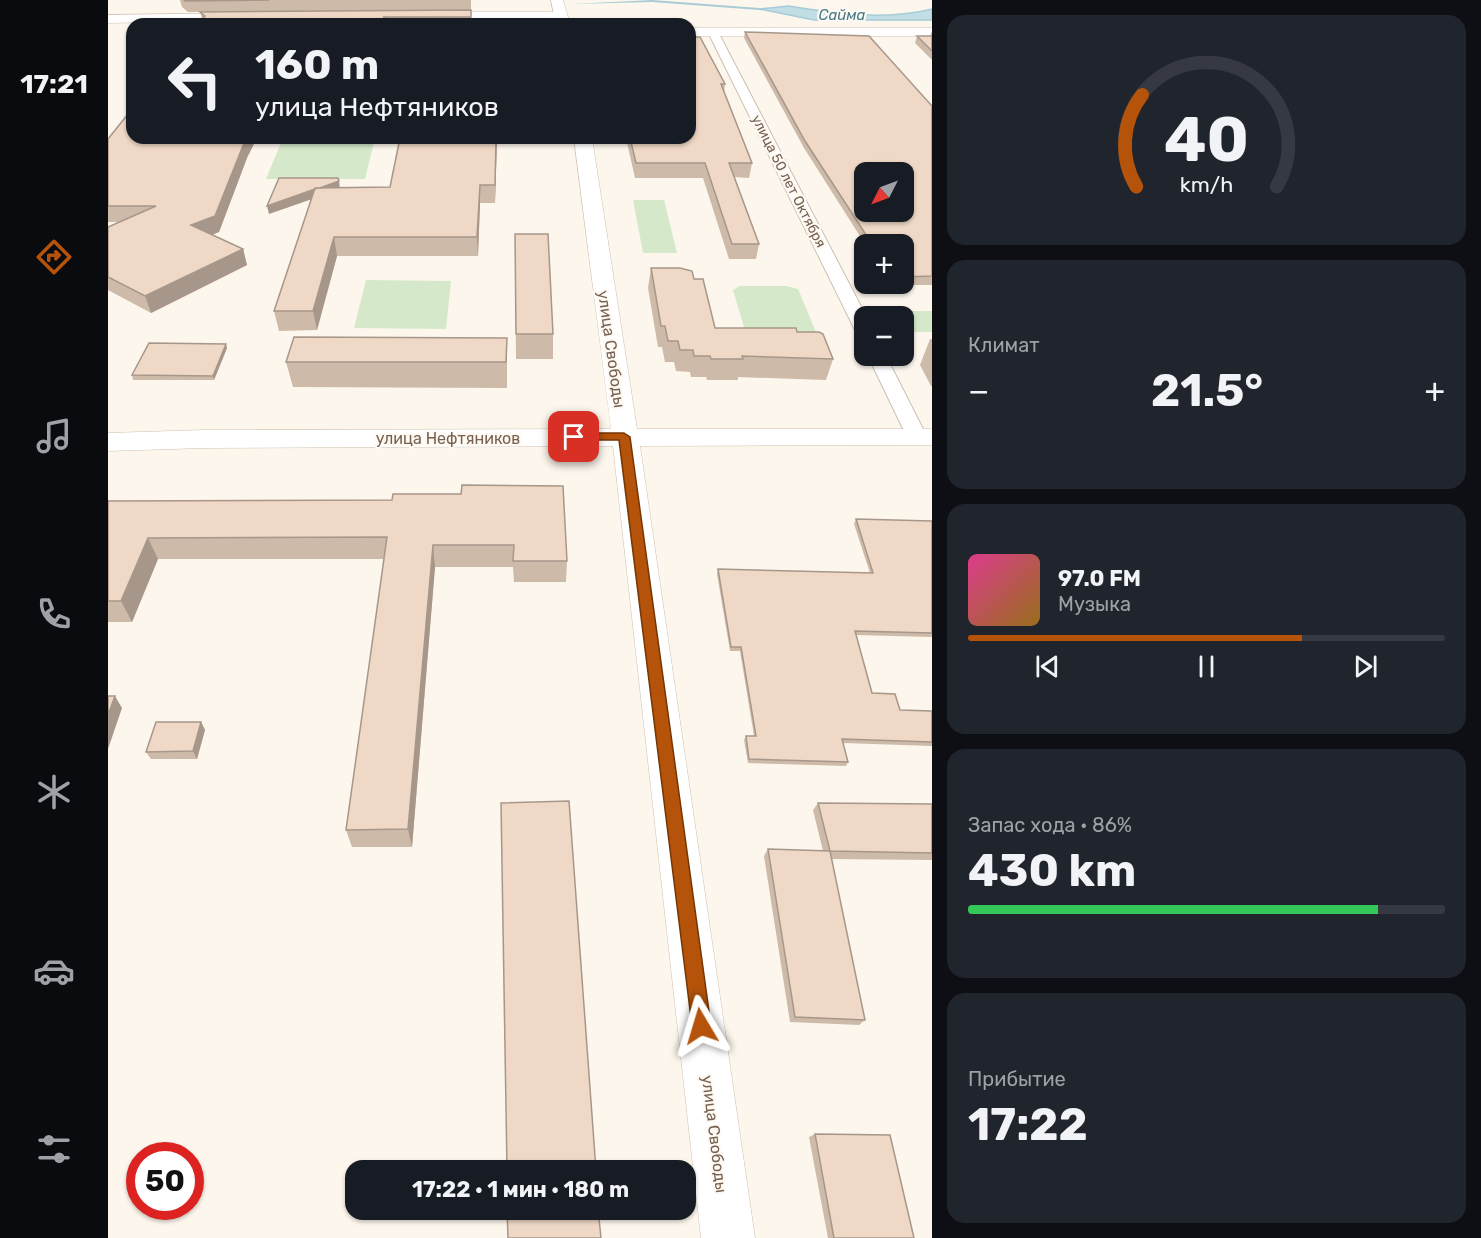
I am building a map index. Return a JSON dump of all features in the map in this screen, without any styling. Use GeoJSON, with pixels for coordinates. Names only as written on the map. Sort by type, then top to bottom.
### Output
{"type":"FeatureCollection","features":[{"type":"Feature","properties":{"kind":"main road"},"geometry":{"type":"LineString","coordinates":[[557,0],[562,18]]}},
{"type":"Feature","properties":{"kind":"main road","name":"улица Свободы"},"geometry":{"type":"LineString","coordinates":[[584,144],[728,1238]]}},
{"type":"Feature","properties":{"kind":"main road","name":"улица Нефтяников"},"geometry":{"type":"LineString","coordinates":[[108,442],[624,437],[925,437]]}},
{"type":"Feature","properties":{"kind":"street"},"geometry":{"type":"LineString","coordinates":[[160,18],[264,16]]}},
{"type":"Feature","properties":{"kind":"street"},"geometry":{"type":"LineString","coordinates":[[417,16],[490,18]]}},
{"type":"Feature","properties":{"kind":"street"},"geometry":{"type":"LineString","coordinates":[[108,19],[126,19]]}},
{"type":"Feature","properties":{"kind":"street"},"geometry":{"type":"LineString","coordinates":[[696,32],[932,32]]}},
{"type":"Feature","properties":{"kind":"street","name":"улица 50 лет Октября"},"geometry":{"type":"LineString","coordinates":[[713,32],[854,310]]}},
{"type":"Feature","properties":{"kind":"street"},"geometry":{"type":"LineString","coordinates":[[883,366],[925,437]]}},
{"type":"Feature","properties":{"kind":"green space"},"geometry":{"type":"Polygon","coordinates":[[[281,144],[374,144],[365,179],[266,179],[281,144]]]}},
{"type":"Feature","properties":{"kind":"green space"},"geometry":{"type":"Polygon","coordinates":[[[633,200],[664,200],[677,253],[643,253],[633,200]]]}},
{"type":"Feature","properties":{"kind":"green space"},"geometry":{"type":"Polygon","coordinates":[[[366,280],[451,281],[446,329],[354,328],[366,280]]]}},
{"type":"Feature","properties":{"kind":"green space"},"geometry":{"type":"Polygon","coordinates":[[[740,286],[787,286],[798,289],[819,339],[746,334],[733,290],[740,286]]]}},
{"type":"Feature","properties":{"kind":"green space"},"geometry":{"type":"Polygon","coordinates":[[[914,311],[932,311],[932,332],[914,332],[914,311]]]}},
{"type":"Feature","properties":{"kind":"water"},"geometry":{"type":"Polygon","coordinates":[[[789,6],[878,15],[914,13],[932,9],[932,20],[814,20],[759,9],[789,6]]]}},
{"type":"Feature","properties":{"kind":"building"},"geometry":{"type":"Polygon","coordinates":[[[184,0],[269,0],[185,1],[184,0]]]}},
{"type":"Feature","properties":{"kind":"building"},"geometry":{"type":"Polygon","coordinates":[[[471,10],[471,17],[203,18],[205,16],[200,12],[471,10]]]}},
{"type":"Feature","properties":{"kind":"building"},"geometry":{"type":"Polygon","coordinates":[[[745,32],[869,36],[932,106],[932,276],[914,277],[914,234],[865,234],[858,222],[914,222],[914,162],[854,162],[854,216],[805,141],[745,32]]]}},
{"type":"Feature","properties":{"kind":"building"},"geometry":{"type":"Polygon","coordinates":[[[917,36],[932,36],[932,51],[917,36]]]}},
{"type":"Feature","properties":{"kind":"building"},"geometry":{"type":"Polygon","coordinates":[[[696,37],[700,37],[725,84],[721,84],[752,163],[729,163],[759,244],[732,244],[705,163],[636,163],[631,144],[696,144],[696,37]]]}},
{"type":"Feature","properties":{"kind":"building"},"geometry":{"type":"Polygon","coordinates":[[[126,116],[126,144],[244,144],[215,216],[191,225],[243,249],[145,296],[108,277],[108,227],[156,206],[108,206],[108,139],[126,116]]]}},
{"type":"Feature","properties":{"kind":"building"},"geometry":{"type":"Polygon","coordinates":[[[399,144],[496,144],[495,185],[480,185],[477,237],[334,237],[313,311],[274,311],[315,188],[390,187],[399,144]]]}},
{"type":"Feature","properties":{"kind":"building"},"geometry":{"type":"Polygon","coordinates":[[[279,178],[338,178],[339,181],[267,206],[279,178]]]}},
{"type":"Feature","properties":{"kind":"building"},"geometry":{"type":"Polygon","coordinates":[[[515,234],[548,234],[553,334],[516,334],[515,234]]]}},
{"type":"Feature","properties":{"kind":"building"},"geometry":{"type":"Polygon","coordinates":[[[651,268],[680,268],[692,271],[694,279],[703,279],[715,328],[796,328],[797,332],[819,332],[823,334],[833,359],[742,356],[743,359],[711,359],[710,356],[694,356],[693,350],[680,350],[678,341],[668,341],[665,326],[661,326],[651,268]]]}},
{"type":"Feature","properties":{"kind":"building"},"geometry":{"type":"Polygon","coordinates":[[[294,337],[507,338],[506,362],[286,362],[294,337]]]}},
{"type":"Feature","properties":{"kind":"building"},"geometry":{"type":"Polygon","coordinates":[[[149,343],[226,344],[213,376],[132,375],[149,343]]]}},
{"type":"Feature","properties":{"kind":"building"},"geometry":{"type":"Polygon","coordinates":[[[462,485],[563,486],[567,561],[513,561],[514,545],[433,545],[408,829],[346,830],[387,537],[148,538],[121,601],[108,601],[108,501],[392,500],[393,494],[461,494],[462,485]]]}},
{"type":"Feature","properties":{"kind":"building"},"geometry":{"type":"Polygon","coordinates":[[[856,519],[932,521],[932,633],[855,631],[872,693],[895,694],[900,710],[932,711],[932,742],[842,739],[848,762],[749,759],[746,736],[756,736],[741,647],[731,647],[718,569],[873,573],[856,519]]]}},
{"type":"Feature","properties":{"kind":"building"},"geometry":{"type":"Polygon","coordinates":[[[108,696],[115,696],[108,715],[108,696]]]}},
{"type":"Feature","properties":{"kind":"building"},"geometry":{"type":"Polygon","coordinates":[[[156,722],[201,722],[193,751],[146,752],[156,722]]]}},
{"type":"Feature","properties":{"kind":"building"},"geometry":{"type":"Polygon","coordinates":[[[569,801],[595,1160],[507,1160],[501,803],[569,801]]]}},
{"type":"Feature","properties":{"kind":"building"},"geometry":{"type":"Polygon","coordinates":[[[818,803],[932,804],[932,853],[830,851],[818,803]]]}},
{"type":"Feature","properties":{"kind":"building"},"geometry":{"type":"Polygon","coordinates":[[[768,849],[830,851],[865,1020],[795,1017],[768,849]]]}},
{"type":"Feature","properties":{"kind":"building"},"geometry":{"type":"Polygon","coordinates":[[[815,1134],[890,1135],[914,1238],[834,1238],[815,1134]]]}},
{"type":"Feature","properties":{"kind":"building"},"geometry":{"type":"Polygon","coordinates":[[[507,1220],[599,1220],[601,1238],[508,1238],[507,1220]]]}},
{"type":"Feature","properties":{"kind":"waterway","name":"Сайма"},"geometry":{"type":"LineString","coordinates":[[574,4],[652,1],[759,9]]}},
{"type":"Feature","properties":{"kind":"route"},"geometry":{"type":"LineString","coordinates":[[574,437],[624,437],[701,1026]]}}]}
